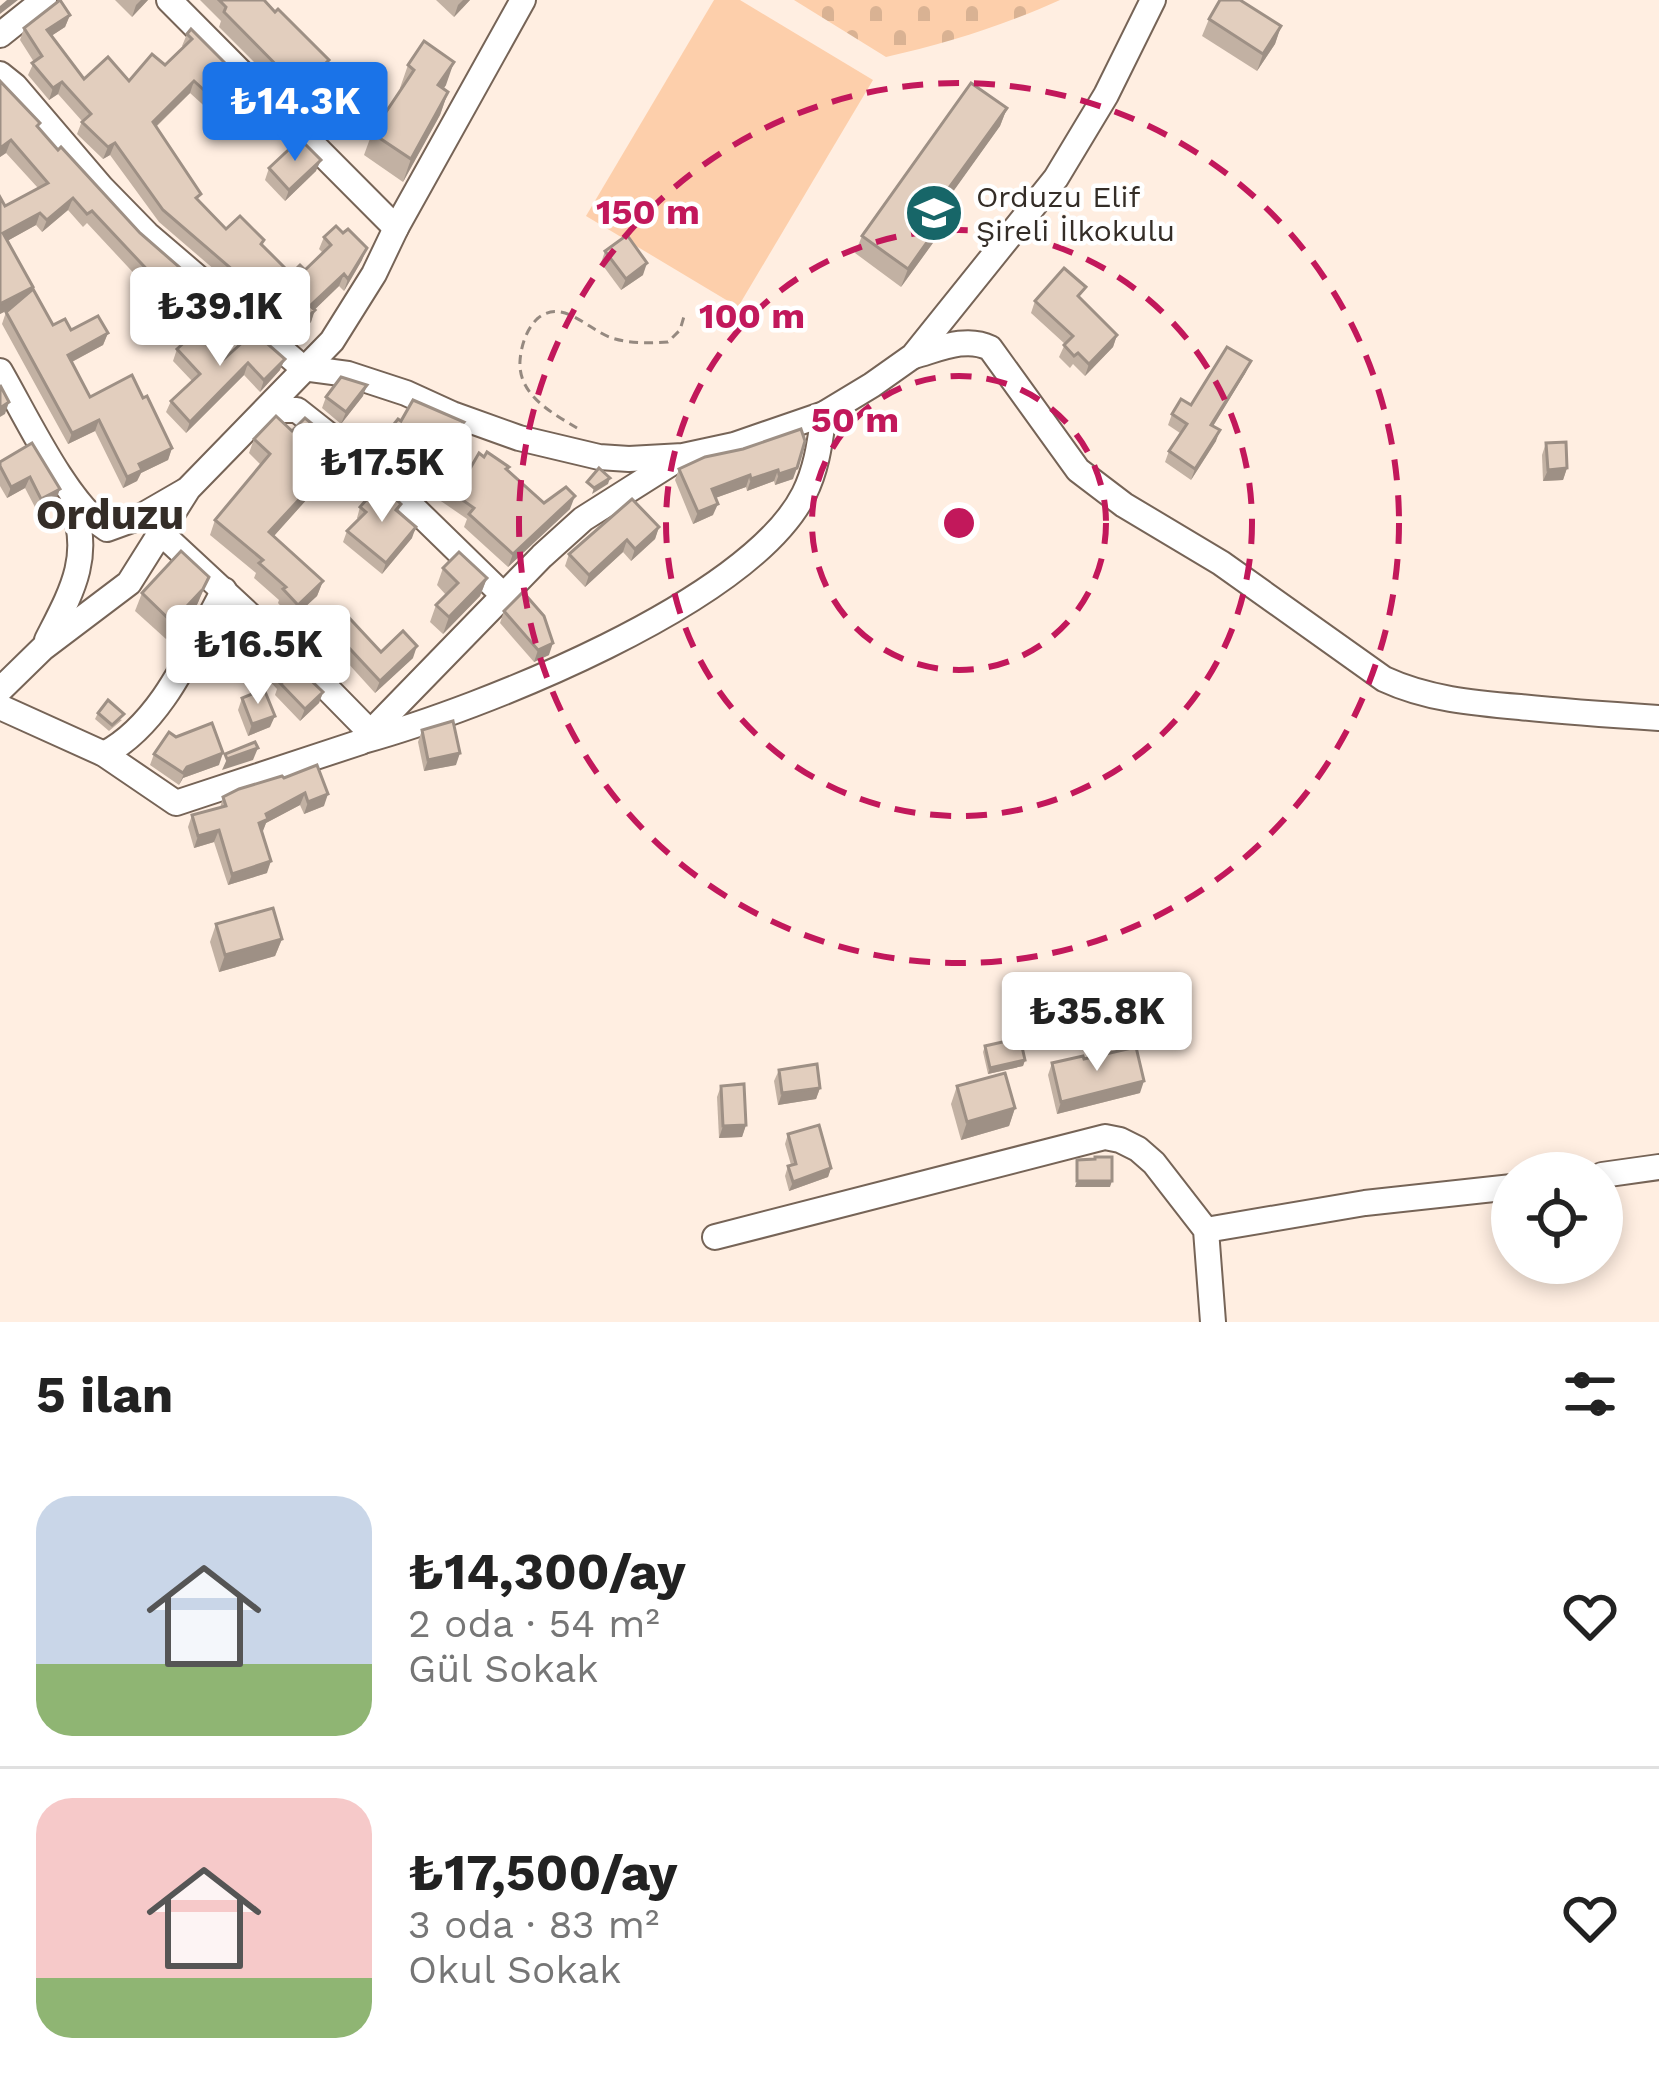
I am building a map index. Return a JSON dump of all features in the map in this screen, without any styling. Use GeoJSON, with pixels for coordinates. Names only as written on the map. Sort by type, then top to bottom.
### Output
{"type":"FeatureCollection","features":[{"type":"Feature","properties":{"kind":"street"},"geometry":{"type":"LineString","coordinates":[[0,35],[44,0]]}},
{"type":"Feature","properties":{"kind":"street"},"geometry":{"type":"LineString","coordinates":[[169,0],[396,228]]}},
{"type":"Feature","properties":{"kind":"street"},"geometry":{"type":"LineString","coordinates":[[0,691],[43,648],[129,583],[188,489],[332,341],[374,274],[523,0]]}},
{"type":"Feature","properties":{"kind":"street"},"geometry":{"type":"LineString","coordinates":[[0,74],[147,234],[303,368],[348,374],[519,438],[598,458],[683,456],[734,446],[824,414],[913,356],[1055,178],[1106,95],[1153,0]]}},
{"type":"Feature","properties":{"kind":"street"},"geometry":{"type":"LineString","coordinates":[[913,356],[964,342],[990,348],[1078,470],[1124,505],[1221,563],[1384,680],[1468,702],[1659,718]]}},
{"type":"Feature","properties":{"kind":"street"},"geometry":{"type":"LineString","coordinates":[[0,371],[89,516],[107,529],[125,533],[137,547],[140,556],[135,574],[122,585],[100,586],[92,581],[81,559],[79,520],[60,474]]}},
{"type":"Feature","properties":{"kind":"street"},"geometry":{"type":"LineString","coordinates":[[266,410],[297,410],[382,477],[503,595]]}},
{"type":"Feature","properties":{"kind":"street"},"geometry":{"type":"LineString","coordinates":[[0,707],[104,754],[176,803],[366,737],[446,716],[645,627],[748,558],[803,496],[817,462],[824,414]]}},
{"type":"Feature","properties":{"kind":"street"},"geometry":{"type":"LineString","coordinates":[[366,737],[583,519],[683,456]]}},
{"type":"Feature","properties":{"kind":"street"},"geometry":{"type":"LineString","coordinates":[[43,648],[90,537],[140,517],[188,489]]}},
{"type":"Feature","properties":{"kind":"street"},"geometry":{"type":"LineString","coordinates":[[160,532],[224,590],[366,737]]}},
{"type":"Feature","properties":{"kind":"street"},"geometry":{"type":"LineString","coordinates":[[104,754],[144,722],[172,684],[224,590]]}},
{"type":"Feature","properties":{"kind":"street"},"geometry":{"type":"LineString","coordinates":[[715,1237],[1105,1137],[1138,1149],[1154,1163],[1207,1230],[1213,1322]]}},
{"type":"Feature","properties":{"kind":"street"},"geometry":{"type":"LineString","coordinates":[[1623,1172],[1659,1167]]}},
{"type":"Feature","properties":{"kind":"street"},"geometry":{"type":"LineString","coordinates":[[1207,1230],[1365,1203],[1491,1189]]}},
{"type":"Feature","properties":{"kind":"path"},"geometry":{"type":"LineString","coordinates":[[578,429],[544,409],[526,387],[519,369],[522,345],[533,322],[548,312],[565,312],[611,338],[668,342],[680,331],[685,313]]}},
{"type":"Feature","properties":{"kind":"green space"},"geometry":{"type":"Polygon","coordinates":[[[714,0],[740,0],[873,80],[738,307],[586,216],[714,0]]]}},
{"type":"Feature","properties":{"kind":"green space"},"geometry":{"type":"Polygon","coordinates":[[[794,0],[1060,0],[974,33],[886,57],[794,0]]]}},
{"type":"Feature","properties":{"kind":"building"},"geometry":{"type":"Polygon","coordinates":[[[60,0],[70,15],[47,30],[84,79],[108,57],[129,81],[152,54],[165,65],[192,39],[187,34],[191,29],[254,92],[236,110],[231,105],[226,110],[194,81],[153,122],[201,194],[196,198],[226,229],[240,216],[291,274],[300,265],[305,270],[331,245],[324,237],[336,226],[343,233],[348,229],[367,248],[348,279],[344,274],[310,306],[315,310],[298,326],[163,210],[115,143],[108,147],[82,122],[91,114],[62,82],[53,88],[32,63],[42,56],[24,28],[60,0]]]}},
{"type":"Feature","properties":{"kind":"building"},"geometry":{"type":"Polygon","coordinates":[[[219,0],[264,0],[329,60],[299,88],[224,12],[226,7],[219,0]]]}},
{"type":"Feature","properties":{"kind":"building"},"geometry":{"type":"Polygon","coordinates":[[[1220,0],[1240,0],[1281,26],[1263,54],[1209,19],[1220,0]]]}},
{"type":"Feature","properties":{"kind":"building"},"geometry":{"type":"Polygon","coordinates":[[[424,41],[454,62],[438,85],[448,92],[411,159],[372,133],[414,70],[408,65],[424,41]]]}},
{"type":"Feature","properties":{"kind":"building"},"geometry":{"type":"Polygon","coordinates":[[[0,81],[58,150],[61,147],[140,233],[208,292],[187,312],[92,211],[87,214],[73,198],[47,220],[40,213],[3,233],[33,287],[0,304],[0,197],[5,206],[48,183],[11,140],[0,148],[0,81]]]}},
{"type":"Feature","properties":{"kind":"building"},"geometry":{"type":"Polygon","coordinates":[[[971,83],[1007,108],[946,192],[957,200],[908,269],[862,236],[971,83]]]}},
{"type":"Feature","properties":{"kind":"building"},"geometry":{"type":"Polygon","coordinates":[[[300,139],[321,160],[289,190],[269,168],[300,139]]]}},
{"type":"Feature","properties":{"kind":"building"},"geometry":{"type":"Polygon","coordinates":[[[627,235],[647,263],[626,279],[605,251],[627,235]]]}},
{"type":"Feature","properties":{"kind":"building"},"geometry":{"type":"Polygon","coordinates":[[[1064,268],[1086,287],[1078,296],[1117,335],[1089,364],[1064,345],[1073,336],[1035,301],[1064,268]]]}},
{"type":"Feature","properties":{"kind":"building"},"geometry":{"type":"Polygon","coordinates":[[[33,289],[53,325],[65,319],[71,330],[98,316],[108,333],[68,355],[90,397],[132,375],[143,398],[147,396],[172,448],[139,464],[142,470],[127,477],[99,420],[72,433],[6,312],[33,289]]]}},
{"type":"Feature","properties":{"kind":"building"},"geometry":{"type":"Polygon","coordinates":[[[198,330],[224,359],[254,332],[285,359],[264,380],[248,363],[190,422],[171,401],[200,374],[177,349],[198,330]]]}},
{"type":"Feature","properties":{"kind":"building"},"geometry":{"type":"Polygon","coordinates":[[[1227,347],[1251,361],[1211,425],[1220,430],[1195,469],[1169,451],[1187,424],[1172,414],[1181,399],[1191,405],[1227,347]]]}},
{"type":"Feature","properties":{"kind":"building"},"geometry":{"type":"Polygon","coordinates":[[[341,377],[367,385],[346,412],[326,397],[341,377]]]}},
{"type":"Feature","properties":{"kind":"building"},"geometry":{"type":"Polygon","coordinates":[[[0,385],[9,402],[0,408],[0,385]]]}},
{"type":"Feature","properties":{"kind":"building"},"geometry":{"type":"Polygon","coordinates":[[[413,400],[464,422],[440,448],[471,467],[479,453],[484,457],[487,452],[544,503],[566,487],[575,496],[513,554],[469,514],[474,508],[424,473],[422,476],[382,439],[401,421],[413,400]]]}},
{"type":"Feature","properties":{"kind":"building"},"geometry":{"type":"Polygon","coordinates":[[[276,416],[292,431],[305,418],[327,436],[317,452],[331,465],[269,532],[323,581],[298,605],[259,563],[263,560],[215,520],[270,454],[254,439],[276,416]]]}},
{"type":"Feature","properties":{"kind":"building"},"geometry":{"type":"Polygon","coordinates":[[[801,429],[805,441],[797,468],[751,479],[750,475],[712,489],[718,504],[698,512],[679,469],[801,429]]]}},
{"type":"Feature","properties":{"kind":"building"},"geometry":{"type":"Polygon","coordinates":[[[1566,442],[1567,468],[1548,470],[1546,443],[1566,442]]]}},
{"type":"Feature","properties":{"kind":"building"},"geometry":{"type":"Polygon","coordinates":[[[32,443],[60,489],[41,499],[30,477],[11,487],[0,466],[32,443]]]}},
{"type":"Feature","properties":{"kind":"building"},"geometry":{"type":"Polygon","coordinates":[[[599,468],[610,478],[594,488],[587,482],[599,468]]]}},
{"type":"Feature","properties":{"kind":"building"},"geometry":{"type":"Polygon","coordinates":[[[380,484],[401,504],[396,510],[416,527],[386,563],[347,531],[366,512],[360,507],[380,484]]]}},
{"type":"Feature","properties":{"kind":"building"},"geometry":{"type":"Polygon","coordinates":[[[632,499],[659,527],[635,549],[627,540],[589,575],[569,554],[632,499]]]}},
{"type":"Feature","properties":{"kind":"building"},"geometry":{"type":"Polygon","coordinates":[[[181,551],[209,577],[172,622],[142,593],[181,551]]]}},
{"type":"Feature","properties":{"kind":"building"},"geometry":{"type":"Polygon","coordinates":[[[459,552],[487,578],[449,617],[436,605],[458,583],[443,568],[459,552]]]}},
{"type":"Feature","properties":{"kind":"building"},"geometry":{"type":"Polygon","coordinates":[[[523,592],[544,616],[553,643],[538,650],[504,611],[523,592]]]}},
{"type":"Feature","properties":{"kind":"building"},"geometry":{"type":"Polygon","coordinates":[[[340,608],[381,652],[403,631],[417,646],[380,681],[350,649],[344,655],[319,627],[340,608]]]}},
{"type":"Feature","properties":{"kind":"building"},"geometry":{"type":"Polygon","coordinates":[[[251,623],[323,692],[305,709],[240,633],[251,623]]]}},
{"type":"Feature","properties":{"kind":"building"},"geometry":{"type":"Polygon","coordinates":[[[264,689],[275,716],[252,724],[242,698],[264,689]]]}},
{"type":"Feature","properties":{"kind":"building"},"geometry":{"type":"Polygon","coordinates":[[[108,700],[124,714],[112,725],[98,713],[108,700]]]}},
{"type":"Feature","properties":{"kind":"building"},"geometry":{"type":"Polygon","coordinates":[[[453,721],[460,753],[428,760],[422,730],[453,721]]]}},
{"type":"Feature","properties":{"kind":"building"},"geometry":{"type":"Polygon","coordinates":[[[212,723],[223,753],[183,773],[154,754],[169,732],[176,737],[212,723]]]}},
{"type":"Feature","properties":{"kind":"building"},"geometry":{"type":"Polygon","coordinates":[[[255,742],[258,748],[227,759],[225,754],[255,742]]]}},
{"type":"Feature","properties":{"kind":"building"},"geometry":{"type":"Polygon","coordinates":[[[317,765],[328,794],[308,802],[305,793],[266,814],[268,819],[259,823],[271,861],[232,874],[219,830],[198,836],[192,815],[226,806],[223,797],[239,789],[317,765]]]}},
{"type":"Feature","properties":{"kind":"building"},"geometry":{"type":"Polygon","coordinates":[[[273,908],[282,939],[225,955],[216,924],[273,908]]]}},
{"type":"Feature","properties":{"kind":"building"},"geometry":{"type":"Polygon","coordinates":[[[1020,1038],[1025,1060],[990,1068],[985,1046],[1020,1038]]]}},
{"type":"Feature","properties":{"kind":"building"},"geometry":{"type":"Polygon","coordinates":[[[1136,1047],[1144,1081],[1061,1102],[1052,1063],[1136,1047]]]}},
{"type":"Feature","properties":{"kind":"building"},"geometry":{"type":"Polygon","coordinates":[[[817,1064],[820,1088],[782,1093],[779,1070],[817,1064]]]}},
{"type":"Feature","properties":{"kind":"building"},"geometry":{"type":"Polygon","coordinates":[[[1005,1073],[1015,1108],[967,1122],[957,1086],[1005,1073]]]}},
{"type":"Feature","properties":{"kind":"building"},"geometry":{"type":"Polygon","coordinates":[[[744,1084],[746,1125],[723,1126],[721,1086],[744,1084]]]}},
{"type":"Feature","properties":{"kind":"building"},"geometry":{"type":"Polygon","coordinates":[[[819,1125],[831,1168],[793,1182],[788,1166],[796,1164],[788,1134],[819,1125]]]}},
{"type":"Feature","properties":{"kind":"building"},"geometry":{"type":"Polygon","coordinates":[[[1112,1157],[1112,1181],[1077,1181],[1077,1160],[1112,1157]]]}},
{"type":"Feature","properties":{"kind":"place","name":"Orduzu Elif Şireli İlkokulu"},"geometry":{"type":"Point","coordinates":[934,213]}},
{"type":"Feature","properties":{"kind":"district","name":"Orduzu"},"geometry":{"type":"Point","coordinates":[110,514]}}]}
